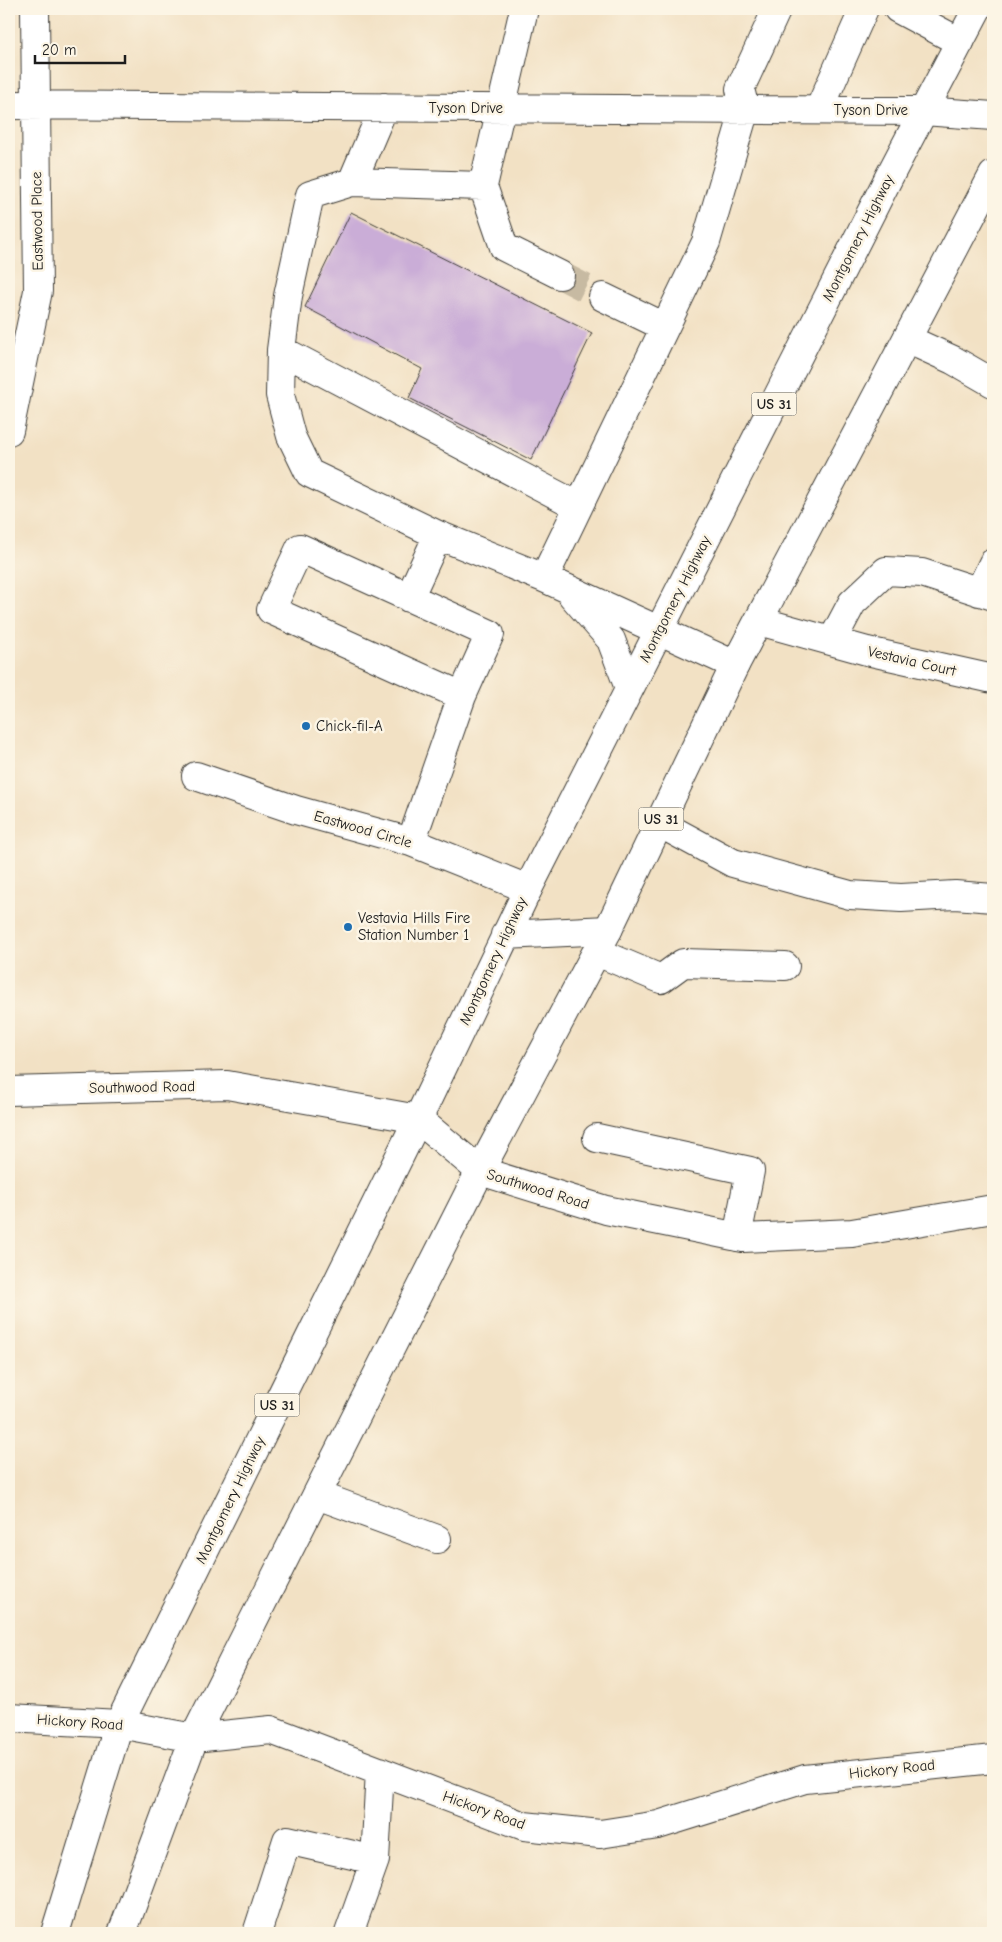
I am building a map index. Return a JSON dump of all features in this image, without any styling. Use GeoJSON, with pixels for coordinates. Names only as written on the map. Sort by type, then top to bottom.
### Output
{"type":"FeatureCollection","features":[{"type":"Feature","properties":{"kind":"street","name":"Eastwood Place"},"geometry":{"type":"LineString","coordinates":[[9,430],[38,292],[22,105],[35,9]]}},
{"type":"Feature","properties":{"kind":"street"},"geometry":{"type":"LineString","coordinates":[[524,9],[484,186],[504,247],[560,275]]}},
{"type":"Feature","properties":{"kind":"street"},"geometry":{"type":"LineString","coordinates":[[555,583],[578,506],[706,242],[745,109],[740,90],[777,9]]}},
{"type":"Feature","properties":{"kind":"street"},"geometry":{"type":"LineString","coordinates":[[819,110],[864,9]]}},
{"type":"Feature","properties":{"kind":"street"},"geometry":{"type":"LineString","coordinates":[[898,9],[960,42]]}},
{"type":"Feature","properties":{"kind":"street","name":"Montgomery Highway"},"geometry":{"type":"LineString","coordinates":[[55,1933],[119,1724],[418,1119],[528,889],[923,111],[977,9]]}},
{"type":"Feature","properties":{"kind":"street","name":"Tyson Drive"},"geometry":{"type":"LineString","coordinates":[[22,105],[923,111],[993,116]]}},
{"type":"Feature","properties":{"kind":"street"},"geometry":{"type":"LineString","coordinates":[[352,182],[384,107]]}},
{"type":"Feature","properties":{"kind":"street","name":"US 31"},"geometry":{"type":"LineString","coordinates":[[122,1933],[194,1738],[480,1171],[602,941],[735,665],[993,175]]}},
{"type":"Feature","properties":{"kind":"street"},"geometry":{"type":"LineString","coordinates":[[484,186],[352,182],[310,196],[288,296],[281,350],[280,395],[291,436],[309,473],[438,535],[555,583],[735,665]]}},
{"type":"Feature","properties":{"kind":"street"},"geometry":{"type":"LineString","coordinates":[[603,297],[665,327]]}},
{"type":"Feature","properties":{"kind":"street"},"geometry":{"type":"LineString","coordinates":[[907,339],[953,360],[993,383]]}},
{"type":"Feature","properties":{"kind":"street"},"geometry":{"type":"LineString","coordinates":[[281,350],[578,506]]}},
{"type":"Feature","properties":{"kind":"street"},"geometry":{"type":"LineString","coordinates":[[410,598],[438,535]]}},
{"type":"Feature","properties":{"kind":"street"},"geometry":{"type":"LineString","coordinates":[[411,842],[462,696],[490,634],[300,548],[271,610],[462,696]]}},
{"type":"Feature","properties":{"kind":"street"},"geometry":{"type":"LineString","coordinates":[[832,641],[852,603],[886,571],[922,573],[986,594],[993,563]]}},
{"type":"Feature","properties":{"kind":"street"},"geometry":{"type":"LineString","coordinates":[[555,583],[611,640],[629,688]]}},
{"type":"Feature","properties":{"kind":"street","name":"Vestavia Court"},"geometry":{"type":"LineString","coordinates":[[759,621],[867,651],[993,679]]}},
{"type":"Feature","properties":{"kind":"street","name":"Eastwood Circle"},"geometry":{"type":"LineString","coordinates":[[196,776],[296,810],[411,842],[528,889]]}},
{"type":"Feature","properties":{"kind":"street"},"geometry":{"type":"LineString","coordinates":[[660,823],[733,863],[850,895],[901,898],[955,895],[993,898]]}},
{"type":"Feature","properties":{"kind":"street"},"geometry":{"type":"LineString","coordinates":[[506,935],[602,941],[661,979],[683,963],[785,966]]}},
{"type":"Feature","properties":{"kind":"street","name":"Southwood Road"},"geometry":{"type":"LineString","coordinates":[[9,1091],[228,1086],[418,1119],[480,1171],[606,1210],[743,1238],[852,1233],[993,1209]]}},
{"type":"Feature","properties":{"kind":"street"},"geometry":{"type":"LineString","coordinates":[[597,1138],[750,1171],[737,1237]]}},
{"type":"Feature","properties":{"kind":"street"},"geometry":{"type":"LineString","coordinates":[[317,1495],[437,1540]]}},
{"type":"Feature","properties":{"kind":"street","name":"Hickory Road"},"geometry":{"type":"LineString","coordinates":[[9,1718],[119,1724],[194,1738],[270,1730],[524,1826],[600,1834],[658,1825],[805,1778],[993,1759]]}},
{"type":"Feature","properties":{"kind":"street"},"geometry":{"type":"LineString","coordinates":[[349,1933],[375,1860],[380,1771]]}},
{"type":"Feature","properties":{"kind":"street"},"geometry":{"type":"LineString","coordinates":[[257,1933],[287,1840],[375,1860]]}},
{"type":"Feature","properties":{"kind":"building"},"geometry":{"type":"Polygon","coordinates":[[[351,212],[592,333],[531,460],[409,398],[422,369],[305,307],[351,212]]]}},
{"type":"Feature","properties":{"kind":"tunnel"},"geometry":{"type":"LineString","coordinates":[[560,275],[603,297]]}},
{"type":"Feature","properties":{"kind":"place","name":"Chick-fil-A"},"geometry":{"type":"Point","coordinates":[306,726]}},
{"type":"Feature","properties":{"kind":"place","name":"Vestavia Hills Fire Station Number 1"},"geometry":{"type":"Point","coordinates":[348,927]}}]}
